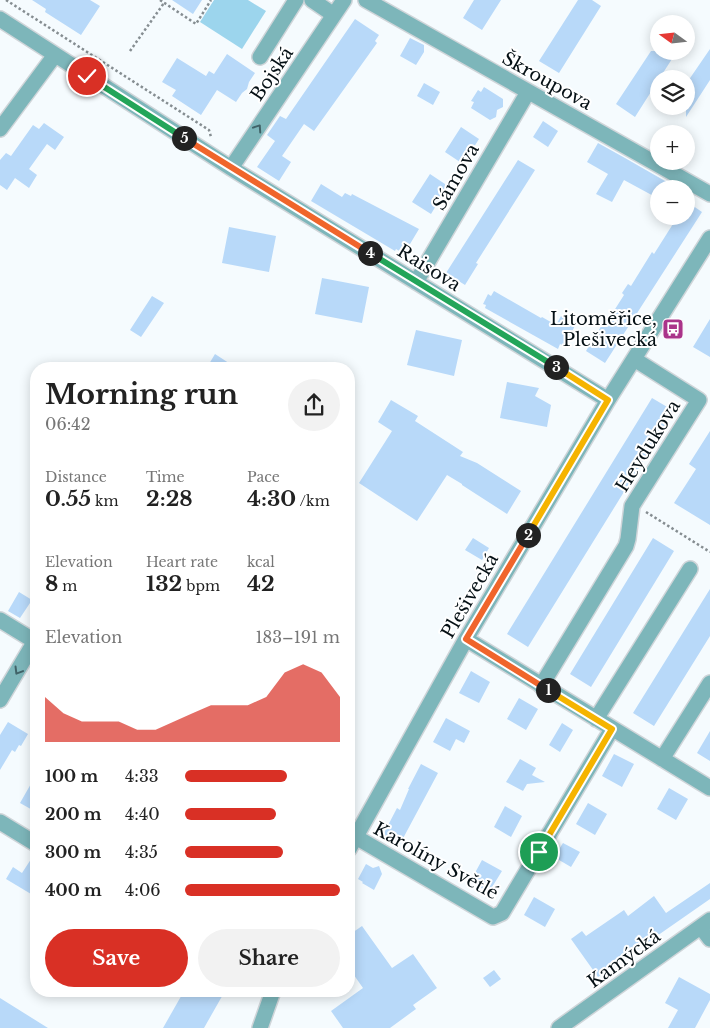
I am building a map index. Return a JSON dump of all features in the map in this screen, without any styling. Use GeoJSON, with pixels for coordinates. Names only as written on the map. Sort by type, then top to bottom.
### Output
{"type":"FeatureCollection","features":[{"type":"Feature","properties":{"kind":"street"},"geometry":{"type":"LineString","coordinates":[[260,57],[296,0]]}},
{"type":"Feature","properties":{"kind":"street"},"geometry":{"type":"LineString","coordinates":[[312,0],[334,14]]}},
{"type":"Feature","properties":{"kind":"street","name":"Bojská"},"geometry":{"type":"LineString","coordinates":[[231,168],[344,0]]}},
{"type":"Feature","properties":{"kind":"street","name":"Škroupova"},"geometry":{"type":"LineString","coordinates":[[366,0],[710,194]]}},
{"type":"Feature","properties":{"kind":"street","name":"Raisova"},"geometry":{"type":"LineString","coordinates":[[0,19],[214,158],[608,400]]}},
{"type":"Feature","properties":{"kind":"street"},"geometry":{"type":"LineString","coordinates":[[0,129],[55,55]]}},
{"type":"Feature","properties":{"kind":"street","name":"Sámova"},"geometry":{"type":"LineString","coordinates":[[416,282],[528,92]]}},
{"type":"Feature","properties":{"kind":"street","name":"Plešivecká"},"geometry":{"type":"LineString","coordinates":[[355,833],[466,639],[608,400],[710,238]]}},
{"type":"Feature","properties":{"kind":"street","name":"Heydukova"},"geometry":{"type":"LineString","coordinates":[[541,686],[626,546],[632,506],[699,400],[634,359]]}},
{"type":"Feature","properties":{"kind":"street"},"geometry":{"type":"LineString","coordinates":[[596,719],[690,569]]}},
{"type":"Feature","properties":{"kind":"street"},"geometry":{"type":"LineString","coordinates":[[0,620],[30,638]]}},
{"type":"Feature","properties":{"kind":"street"},"geometry":{"type":"LineString","coordinates":[[466,639],[710,788]]}},
{"type":"Feature","properties":{"kind":"street"},"geometry":{"type":"LineString","coordinates":[[0,700],[30,652]]}},
{"type":"Feature","properties":{"kind":"street"},"geometry":{"type":"LineString","coordinates":[[662,759],[710,683]]}},
{"type":"Feature","properties":{"kind":"street","name":"Karolíny Světlé"},"geometry":{"type":"LineString","coordinates":[[355,842],[493,917],[502,913],[612,729]]}},
{"type":"Feature","properties":{"kind":"street"},"geometry":{"type":"LineString","coordinates":[[0,822],[30,840]]}},
{"type":"Feature","properties":{"kind":"street"},"geometry":{"type":"LineString","coordinates":[[706,924],[710,940]]}},
{"type":"Feature","properties":{"kind":"street","name":"Kamýcká"},"geometry":{"type":"LineString","coordinates":[[559,1028],[706,924]]}},
{"type":"Feature","properties":{"kind":"street"},"geometry":{"type":"LineString","coordinates":[[260,1028],[271,997]]}},
{"type":"Feature","properties":{"kind":"path"},"geometry":{"type":"LineString","coordinates":[[6,0],[209,130],[214,158]]}},
{"type":"Feature","properties":{"kind":"path"},"geometry":{"type":"LineString","coordinates":[[160,0],[196,24],[211,0]]}},
{"type":"Feature","properties":{"kind":"path"},"geometry":{"type":"LineString","coordinates":[[130,51],[164,3]]}},
{"type":"Feature","properties":{"kind":"path"},"geometry":{"type":"LineString","coordinates":[[645,511],[710,552]]}},
{"type":"Feature","properties":{"kind":"shaded area"},"geometry":{"type":"Polygon","coordinates":[[[214,0],[248,0],[266,11],[242,49],[200,22],[214,0]]]}},
{"type":"Feature","properties":{"kind":"building"},"geometry":{"type":"Polygon","coordinates":[[[32,0],[90,0],[100,6],[81,35],[45,12],[46,9],[32,0]]]}},
{"type":"Feature","properties":{"kind":"building"},"geometry":{"type":"Polygon","coordinates":[[[172,0],[202,0],[193,14],[172,0]]]}},
{"type":"Feature","properties":{"kind":"building"},"geometry":{"type":"Polygon","coordinates":[[[474,0],[501,0],[482,30],[463,18],[474,0]]]}},
{"type":"Feature","properties":{"kind":"building"},"geometry":{"type":"Polygon","coordinates":[[[578,0],[592,0],[601,6],[559,73],[539,61],[578,0]]]}},
{"type":"Feature","properties":{"kind":"building"},"geometry":{"type":"Polygon","coordinates":[[[355,19],[379,35],[375,41],[377,43],[314,131],[304,124],[282,156],[291,162],[279,181],[257,167],[275,141],[267,135],[280,116],[286,119],[355,19]]]}},
{"type":"Feature","properties":{"kind":"building"},"geometry":{"type":"Polygon","coordinates":[[[410,38],[424,45],[424,52],[416,65],[400,56],[410,38]]]}},
{"type":"Feature","properties":{"kind":"building"},"geometry":{"type":"Polygon","coordinates":[[[710,49],[710,80],[695,103],[695,71],[710,49]]]}},
{"type":"Feature","properties":{"kind":"building"},"geometry":{"type":"Polygon","coordinates":[[[650,53],[650,60],[671,60],[665,70],[650,70],[650,93],[635,117],[616,104],[650,53]]]}},
{"type":"Feature","properties":{"kind":"building"},"geometry":{"type":"Polygon","coordinates":[[[227,54],[255,73],[247,89],[236,102],[217,90],[201,115],[172,96],[176,90],[162,82],[177,58],[206,76],[209,71],[214,74],[227,54]]]}},
{"type":"Feature","properties":{"kind":"building"},"geometry":{"type":"Polygon","coordinates":[[[424,83],[440,92],[433,105],[417,96],[424,83]]]}},
{"type":"Feature","properties":{"kind":"building"},"geometry":{"type":"Polygon","coordinates":[[[484,87],[503,99],[503,107],[497,110],[496,117],[490,120],[471,108],[474,102],[471,101],[478,90],[481,92],[484,87]]]}},
{"type":"Feature","properties":{"kind":"building"},"geometry":{"type":"Polygon","coordinates":[[[543,121],[558,131],[548,147],[533,137],[543,121]]]}},
{"type":"Feature","properties":{"kind":"building"},"geometry":{"type":"Polygon","coordinates":[[[44,123],[64,137],[55,150],[47,144],[29,169],[37,175],[29,188],[15,178],[7,190],[0,185],[0,160],[6,153],[11,156],[33,125],[39,129],[44,123]]]}},
{"type":"Feature","properties":{"kind":"building"},"geometry":{"type":"Polygon","coordinates":[[[461,127],[479,139],[463,164],[445,152],[461,127]]]}},
{"type":"Feature","properties":{"kind":"building"},"geometry":{"type":"Polygon","coordinates":[[[598,143],[663,180],[650,180],[650,194],[624,180],[612,202],[596,194],[608,174],[587,162],[598,143]]]}},
{"type":"Feature","properties":{"kind":"building"},"geometry":{"type":"Polygon","coordinates":[[[518,160],[535,170],[476,263],[478,264],[465,285],[446,273],[518,160]]]}},
{"type":"Feature","properties":{"kind":"building"},"geometry":{"type":"Polygon","coordinates":[[[430,174],[448,186],[431,214],[412,202],[430,174]]]}},
{"type":"Feature","properties":{"kind":"building"},"geometry":{"type":"Polygon","coordinates":[[[321,184],[342,197],[345,193],[351,196],[352,194],[419,229],[404,254],[396,249],[395,251],[311,201],[321,184]]]}},
{"type":"Feature","properties":{"kind":"building"},"geometry":{"type":"Polygon","coordinates":[[[695,207],[702,212],[695,223],[695,207]]]}},
{"type":"Feature","properties":{"kind":"building"},"geometry":{"type":"Polygon","coordinates":[[[672,225],[694,225],[605,363],[586,351],[608,315],[610,317],[624,295],[622,293],[628,284],[631,286],[652,252],[654,254],[672,225]]]}},
{"type":"Feature","properties":{"kind":"building"},"geometry":{"type":"Polygon","coordinates":[[[229,227],[276,236],[269,272],[222,263],[229,227]]]}},
{"type":"Feature","properties":{"kind":"building"},"geometry":{"type":"Polygon","coordinates":[[[322,278],[369,287],[362,323],[315,314],[322,278]]]}},
{"type":"Feature","properties":{"kind":"building"},"geometry":{"type":"Polygon","coordinates":[[[494,291],[556,325],[561,316],[576,324],[564,346],[560,344],[558,349],[485,308],[486,305],[483,304],[488,294],[491,296],[494,291]]]}},
{"type":"Feature","properties":{"kind":"building"},"geometry":{"type":"Polygon","coordinates":[[[152,296],[164,303],[141,337],[130,330],[152,296]]]}},
{"type":"Feature","properties":{"kind":"building"},"geometry":{"type":"Polygon","coordinates":[[[710,319],[710,357],[693,347],[710,319]]]}},
{"type":"Feature","properties":{"kind":"building"},"geometry":{"type":"Polygon","coordinates":[[[416,330],[462,340],[454,376],[407,365],[416,330]]]}},
{"type":"Feature","properties":{"kind":"building"},"geometry":{"type":"Polygon","coordinates":[[[215,354],[227,362],[210,362],[215,354]]]}},
{"type":"Feature","properties":{"kind":"building"},"geometry":{"type":"Polygon","coordinates":[[[507,382],[539,388],[535,396],[551,405],[547,427],[500,418],[507,382]]]}},
{"type":"Feature","properties":{"kind":"building"},"geometry":{"type":"Polygon","coordinates":[[[652,398],[674,411],[528,647],[507,634],[652,398]]]}},
{"type":"Feature","properties":{"kind":"building"},"geometry":{"type":"Polygon","coordinates":[[[391,400],[418,416],[415,421],[463,452],[460,456],[477,463],[521,491],[507,514],[447,475],[417,521],[359,483],[392,431],[378,422],[391,400]]]}},
{"type":"Feature","properties":{"kind":"building"},"geometry":{"type":"Polygon","coordinates":[[[710,431],[710,525],[674,503],[696,469],[689,464],[710,431]]]}},
{"type":"Feature","properties":{"kind":"building"},"geometry":{"type":"Polygon","coordinates":[[[473,538],[489,548],[482,560],[465,550],[473,538]]]}},
{"type":"Feature","properties":{"kind":"building"},"geometry":{"type":"Polygon","coordinates":[[[653,538],[674,551],[591,687],[570,674],[653,538]]]}},
{"type":"Feature","properties":{"kind":"building"},"geometry":{"type":"Polygon","coordinates":[[[710,589],[710,636],[654,726],[633,713],[710,589]]]}},
{"type":"Feature","properties":{"kind":"building"},"geometry":{"type":"Polygon","coordinates":[[[19,592],[30,599],[30,603],[20,618],[8,611],[19,592]]]}},
{"type":"Feature","properties":{"kind":"building"},"geometry":{"type":"Polygon","coordinates":[[[471,671],[490,682],[479,703],[459,693],[471,671]]]}},
{"type":"Feature","properties":{"kind":"building"},"geometry":{"type":"Polygon","coordinates":[[[519,698],[538,709],[526,730],[507,719],[519,698]]]}},
{"type":"Feature","properties":{"kind":"building"},"geometry":{"type":"Polygon","coordinates":[[[446,718],[470,731],[464,743],[456,739],[450,751],[433,742],[446,718]]]}},
{"type":"Feature","properties":{"kind":"building"},"geometry":{"type":"Polygon","coordinates":[[[8,722],[28,734],[15,752],[12,750],[0,770],[0,735],[8,722]]]}},
{"type":"Feature","properties":{"kind":"building"},"geometry":{"type":"Polygon","coordinates":[[[562,723],[573,730],[560,752],[549,745],[562,723]]]}},
{"type":"Feature","properties":{"kind":"building"},"geometry":{"type":"Polygon","coordinates":[[[710,731],[710,761],[697,753],[710,731]]]}},
{"type":"Feature","properties":{"kind":"building"},"geometry":{"type":"Polygon","coordinates":[[[614,754],[634,764],[622,787],[602,776],[614,754]]]}},
{"type":"Feature","properties":{"kind":"building"},"geometry":{"type":"Polygon","coordinates":[[[520,759],[536,768],[532,775],[545,782],[527,784],[523,791],[506,782],[520,759]]]}},
{"type":"Feature","properties":{"kind":"building"},"geometry":{"type":"Polygon","coordinates":[[[421,764],[438,773],[400,844],[383,835],[397,808],[400,810],[421,764]]]}},
{"type":"Feature","properties":{"kind":"building"},"geometry":{"type":"Polygon","coordinates":[[[30,786],[30,809],[20,803],[30,786]]]}},
{"type":"Feature","properties":{"kind":"building"},"geometry":{"type":"Polygon","coordinates":[[[669,788],[688,799],[676,820],[657,809],[669,788]]]}},
{"type":"Feature","properties":{"kind":"building"},"geometry":{"type":"Polygon","coordinates":[[[588,803],[607,814],[595,835],[576,824],[588,803]]]}},
{"type":"Feature","properties":{"kind":"building"},"geometry":{"type":"Polygon","coordinates":[[[505,806],[522,816],[511,837],[494,827],[505,806]]]}},
{"type":"Feature","properties":{"kind":"building"},"geometry":{"type":"Polygon","coordinates":[[[563,843],[580,852],[571,867],[554,857],[563,843]]]}},
{"type":"Feature","properties":{"kind":"building"},"geometry":{"type":"Polygon","coordinates":[[[482,860],[502,871],[489,892],[470,882],[482,860]]]}},
{"type":"Feature","properties":{"kind":"building"},"geometry":{"type":"Polygon","coordinates":[[[30,861],[30,893],[6,879],[13,867],[22,873],[30,861]]]}},
{"type":"Feature","properties":{"kind":"building"},"geometry":{"type":"Polygon","coordinates":[[[366,864],[373,868],[379,866],[382,874],[374,890],[358,879],[366,864]]]}},
{"type":"Feature","properties":{"kind":"building"},"geometry":{"type":"Polygon","coordinates":[[[710,883],[710,899],[598,977],[571,939],[582,931],[586,936],[624,910],[628,916],[654,896],[666,913],[710,883]]]}},
{"type":"Feature","properties":{"kind":"building"},"geometry":{"type":"Polygon","coordinates":[[[534,897],[555,909],[545,927],[524,915],[534,897]]]}},
{"type":"Feature","properties":{"kind":"building"},"geometry":{"type":"Polygon","coordinates":[[[362,926],[392,968],[413,954],[437,988],[413,1005],[416,1009],[390,1028],[343,1028],[331,1011],[350,997],[355,997],[355,994],[363,988],[355,977],[355,931],[362,926]]]}},
{"type":"Feature","properties":{"kind":"building"},"geometry":{"type":"Polygon","coordinates":[[[494,970],[501,979],[490,987],[483,978],[494,970]]]}},
{"type":"Feature","properties":{"kind":"building"},"geometry":{"type":"Polygon","coordinates":[[[679,977],[710,994],[710,1000],[695,1028],[668,1028],[678,1010],[665,1003],[679,977]]]}},
{"type":"Feature","properties":{"kind":"building"},"geometry":{"type":"Polygon","coordinates":[[[181,997],[222,997],[204,1028],[163,1028],[181,997]]]}},
{"type":"Feature","properties":{"kind":"building"},"geometry":{"type":"Polygon","coordinates":[[[0,998],[48,1028],[0,1028],[0,998]]]}},
{"type":"Feature","properties":{"kind":"place","name":"Litoměřice, Plešivecká"},"geometry":{"type":"Point","coordinates":[673,329]}},
{"type":"Feature","properties":{"kind":"route"},"geometry":{"type":"LineString","coordinates":[[87,76],[231,168],[608,400],[466,639],[612,729],[539,852]]}}]}
